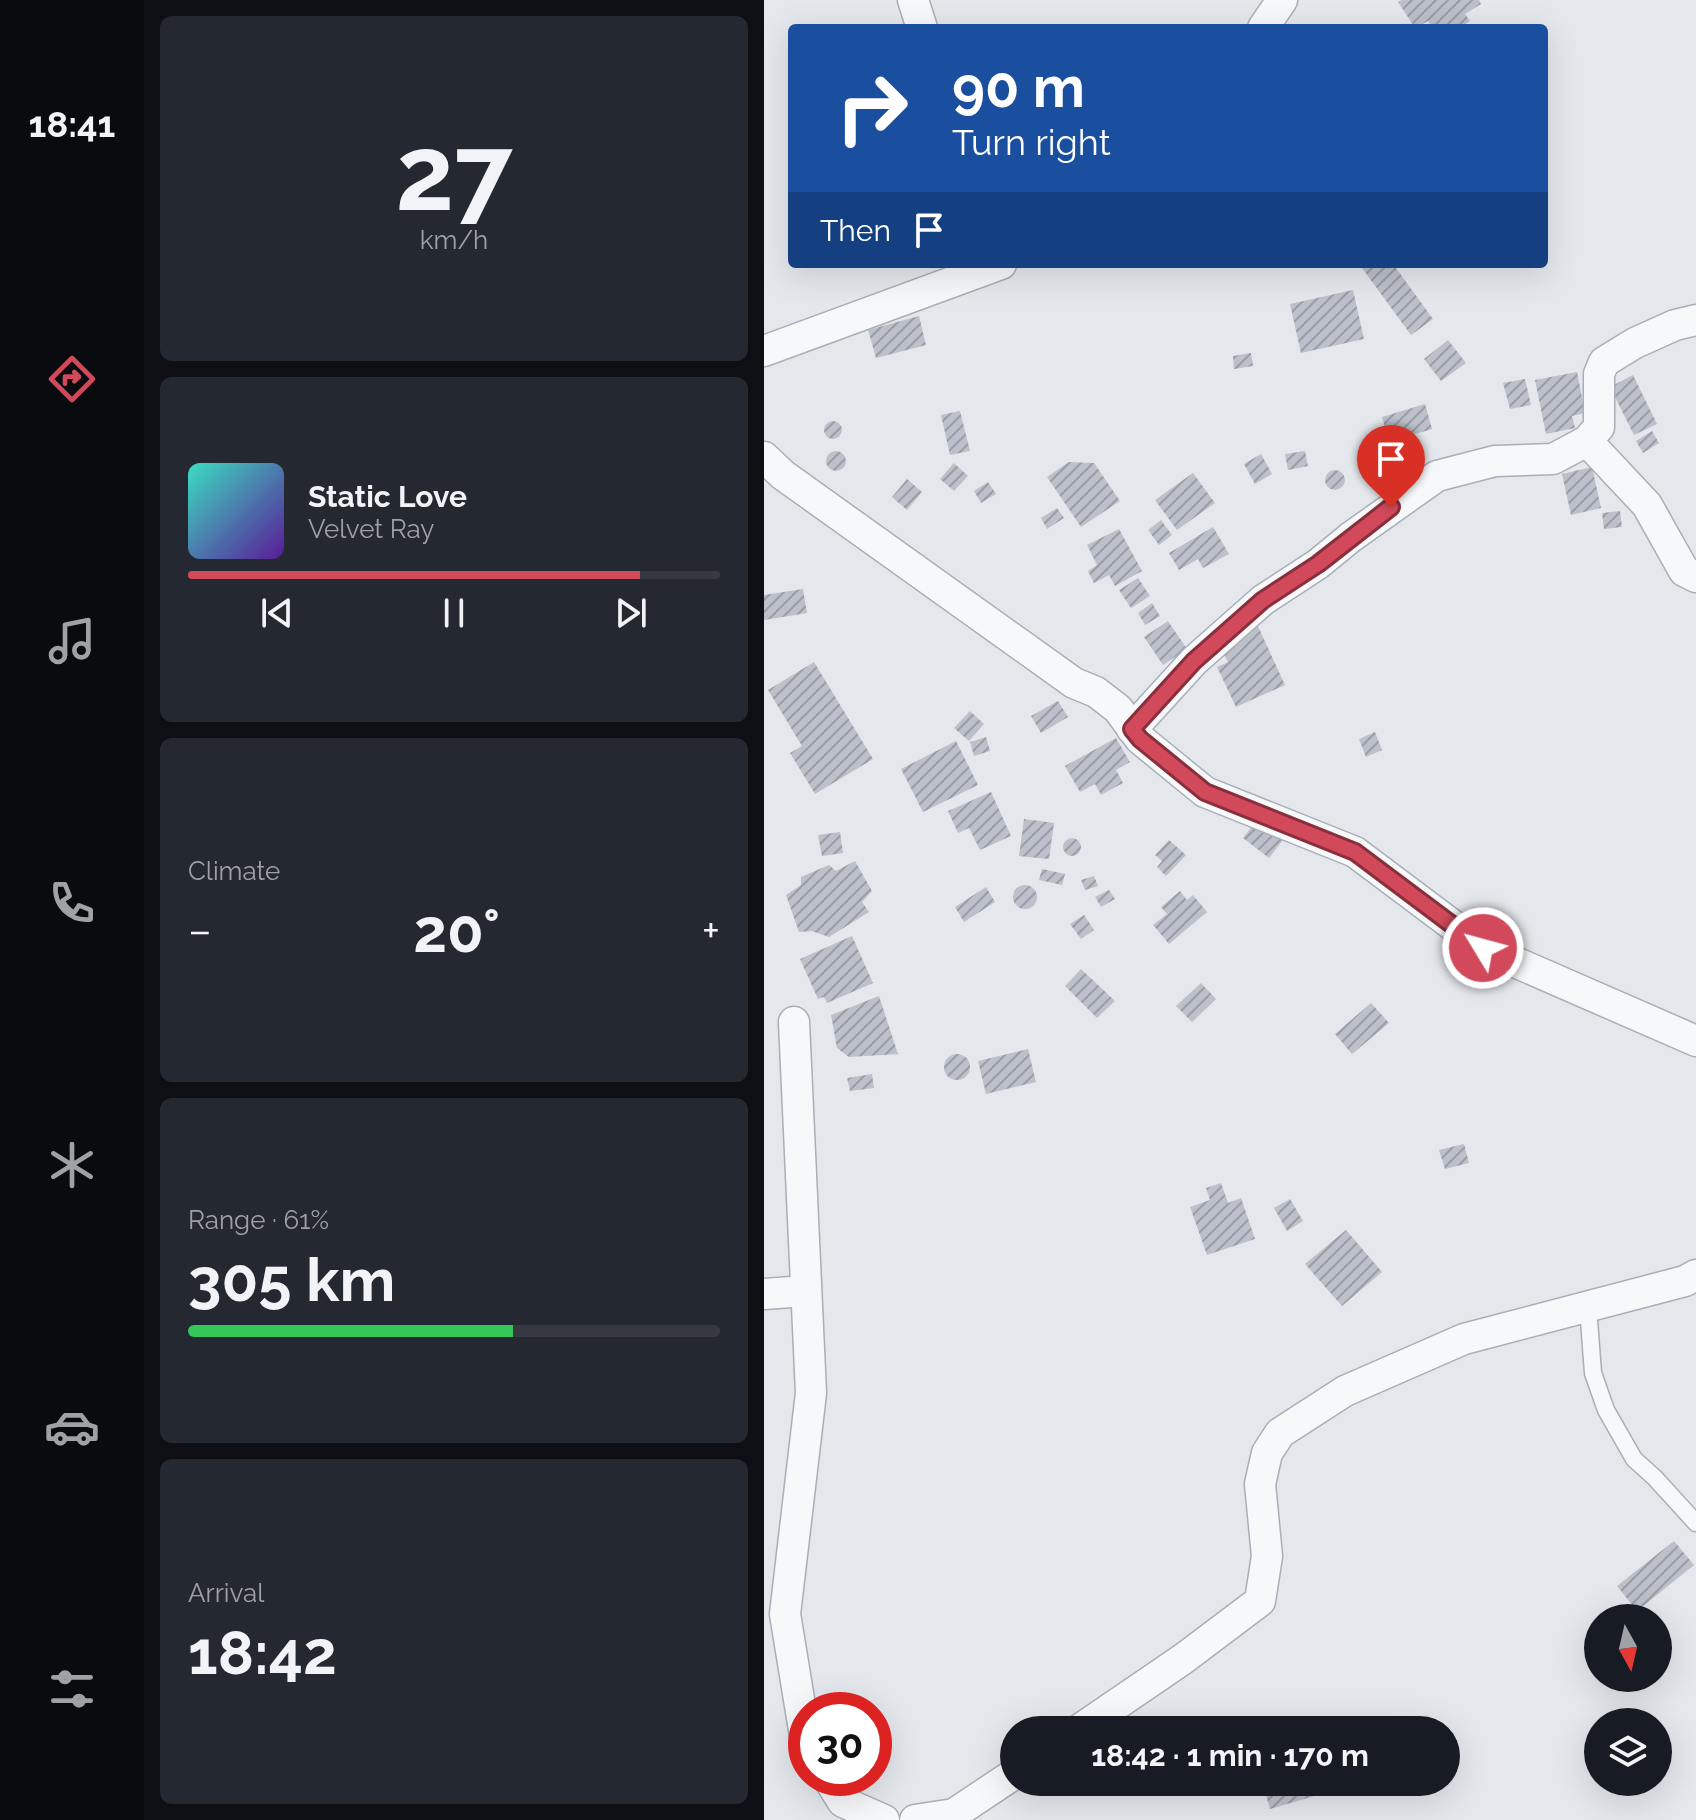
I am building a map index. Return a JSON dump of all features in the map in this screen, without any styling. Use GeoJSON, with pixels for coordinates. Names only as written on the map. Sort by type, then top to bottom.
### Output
{"type":"FeatureCollection","features":[{"type":"Feature","properties":{"kind":"street"},"geometry":{"type":"LineString","coordinates":[[913,0],[921,24]]}},
{"type":"Feature","properties":{"kind":"street"},"geometry":{"type":"LineString","coordinates":[[1266,24],[1282,0]]}},
{"type":"Feature","properties":{"kind":"street"},"geometry":{"type":"LineString","coordinates":[[764,351],[990,268]]}},
{"type":"Feature","properties":{"kind":"street"},"geometry":{"type":"LineString","coordinates":[[1132,729],[1194,661],[1263,600],[1318,564],[1411,492],[1437,476],[1495,461],[1553,459],[1587,441],[1599,427],[1599,374],[1604,362],[1635,343],[1675,325],[1696,320]]}},
{"type":"Feature","properties":{"kind":"street"},"geometry":{"type":"LineString","coordinates":[[1587,441],[1647,505],[1684,571],[1696,577]]}},
{"type":"Feature","properties":{"kind":"street"},"geometry":{"type":"LineString","coordinates":[[764,457],[783,475],[1074,683],[1096,692],[1118,709],[1140,739],[1205,792],[1355,852],[1483,948],[1696,1041]]}},
{"type":"Feature","properties":{"kind":"street"},"geometry":{"type":"LineString","coordinates":[[794,1022],[811,1393],[785,1614],[798,1692]]}},
{"type":"Feature","properties":{"kind":"street"},"geometry":{"type":"LineString","coordinates":[[1100,1716],[1260,1601],[1267,1556],[1260,1484],[1267,1453],[1280,1433],[1345,1391],[1464,1339],[1685,1281],[1696,1275]]}},
{"type":"Feature","properties":{"kind":"street"},"geometry":{"type":"LineString","coordinates":[[764,1294],[805,1291]]}},
{"type":"Feature","properties":{"kind":"street"},"geometry":{"type":"LineString","coordinates":[[915,1820],[954,1814],[1000,1783]]}},
{"type":"Feature","properties":{"kind":"street"},"geometry":{"type":"LineString","coordinates":[[839,1796],[843,1802],[884,1820]]}},
{"type":"Feature","properties":{"kind":"lane"},"geometry":{"type":"LineString","coordinates":[[1588,1307],[1593,1373],[1606,1410],[1634,1459],[1696,1523]]}},
{"type":"Feature","properties":{"kind":"building"},"geometry":{"type":"Polygon","coordinates":[[[1479,0],[1481,4],[1465,14],[1470,21],[1465,24],[1430,24],[1428,21],[1412,24],[1398,2],[1479,0]]]}},
{"type":"Feature","properties":{"kind":"building"},"geometry":{"type":"Polygon","coordinates":[[[1362,268],[1396,268],[1433,319],[1411,335],[1362,268]]]}},
{"type":"Feature","properties":{"kind":"building"},"geometry":{"type":"Polygon","coordinates":[[[1353,290],[1364,339],[1301,353],[1290,304],[1353,290]]]}},
{"type":"Feature","properties":{"kind":"building"},"geometry":{"type":"Polygon","coordinates":[[[919,316],[926,345],[876,358],[868,330],[919,316]]]}},
{"type":"Feature","properties":{"kind":"building"},"geometry":{"type":"Polygon","coordinates":[[[1448,340],[1466,363],[1441,381],[1424,359],[1448,340]]]}},
{"type":"Feature","properties":{"kind":"building"},"geometry":{"type":"Polygon","coordinates":[[[1251,353],[1253,366],[1234,369],[1233,356],[1251,353]]]}},
{"type":"Feature","properties":{"kind":"building"},"geometry":{"type":"Polygon","coordinates":[[[1577,372],[1585,413],[1572,416],[1575,428],[1546,434],[1535,380],[1577,372]]]}},
{"type":"Feature","properties":{"kind":"building"},"geometry":{"type":"Polygon","coordinates":[[[1633,375],[1657,424],[1634,435],[1610,387],[1633,375]]]}},
{"type":"Feature","properties":{"kind":"building"},"geometry":{"type":"Polygon","coordinates":[[[1525,379],[1531,405],[1510,409],[1503,383],[1525,379]]]}},
{"type":"Feature","properties":{"kind":"building"},"geometry":{"type":"Polygon","coordinates":[[[1425,404],[1432,429],[1389,442],[1382,417],[1425,404]]]}},
{"type":"Feature","properties":{"kind":"building"},"geometry":{"type":"Polygon","coordinates":[[[960,411],[970,451],[950,455],[941,415],[960,411]]]}},
{"type":"Feature","properties":{"kind":"building"},"geometry":{"type":"Polygon","coordinates":[[[829,421],[837,421],[842,430],[840,437],[829,439],[824,434],[824,426],[829,421]]]}},
{"type":"Feature","properties":{"kind":"building"},"geometry":{"type":"Polygon","coordinates":[[[1652,431],[1659,443],[1643,453],[1636,441],[1652,431]]]}},
{"type":"Feature","properties":{"kind":"building"},"geometry":{"type":"Polygon","coordinates":[[[836,451],[843,454],[846,461],[843,468],[836,471],[829,468],[826,461],[829,454],[836,451]]]}},
{"type":"Feature","properties":{"kind":"building"},"geometry":{"type":"Polygon","coordinates":[[[1305,451],[1308,466],[1288,470],[1285,454],[1305,451]]]}},
{"type":"Feature","properties":{"kind":"building"},"geometry":{"type":"Polygon","coordinates":[[[1261,454],[1272,474],[1255,484],[1244,464],[1261,454]]]}},
{"type":"Feature","properties":{"kind":"building"},"geometry":{"type":"Polygon","coordinates":[[[1069,462],[1094,463],[1120,501],[1081,527],[1047,477],[1069,462]]]}},
{"type":"Feature","properties":{"kind":"building"},"geometry":{"type":"Polygon","coordinates":[[[954,463],[968,476],[954,491],[940,479],[954,463]]]}},
{"type":"Feature","properties":{"kind":"building"},"geometry":{"type":"Polygon","coordinates":[[[1592,467],[1601,508],[1571,515],[1562,474],[1592,467]]]}},
{"type":"Feature","properties":{"kind":"building"},"geometry":{"type":"Polygon","coordinates":[[[1335,470],[1342,473],[1345,480],[1342,487],[1335,490],[1328,487],[1325,480],[1328,473],[1335,470]]]}},
{"type":"Feature","properties":{"kind":"building"},"geometry":{"type":"Polygon","coordinates":[[[1193,473],[1215,503],[1177,530],[1155,500],[1193,473]]]}},
{"type":"Feature","properties":{"kind":"building"},"geometry":{"type":"Polygon","coordinates":[[[907,479],[922,492],[907,510],[892,497],[907,479]]]}},
{"type":"Feature","properties":{"kind":"building"},"geometry":{"type":"Polygon","coordinates":[[[988,482],[996,494],[981,503],[974,491],[988,482]]]}},
{"type":"Feature","properties":{"kind":"building"},"geometry":{"type":"Polygon","coordinates":[[[1057,508],[1064,518],[1047,529],[1041,518],[1057,508]]]}},
{"type":"Feature","properties":{"kind":"building"},"geometry":{"type":"Polygon","coordinates":[[[1620,511],[1622,527],[1604,529],[1602,513],[1620,511]]]}},
{"type":"Feature","properties":{"kind":"building"},"geometry":{"type":"Polygon","coordinates":[[[1161,520],[1172,535],[1159,545],[1148,530],[1161,520]]]}},
{"type":"Feature","properties":{"kind":"building"},"geometry":{"type":"Polygon","coordinates":[[[1213,527],[1229,554],[1203,568],[1198,559],[1179,570],[1169,553],[1213,527]]]}},
{"type":"Feature","properties":{"kind":"building"},"geometry":{"type":"Polygon","coordinates":[[[1119,529],[1142,571],[1115,586],[1109,575],[1094,583],[1088,571],[1097,565],[1087,545],[1119,529]]]}},
{"type":"Feature","properties":{"kind":"building"},"geometry":{"type":"Polygon","coordinates":[[[1138,578],[1150,596],[1131,608],[1119,590],[1138,578]]]}},
{"type":"Feature","properties":{"kind":"building"},"geometry":{"type":"Polygon","coordinates":[[[803,589],[807,613],[764,620],[764,595],[803,589]]]}},
{"type":"Feature","properties":{"kind":"building"},"geometry":{"type":"Polygon","coordinates":[[[1152,603],[1160,616],[1145,625],[1138,613],[1152,603]]]}},
{"type":"Feature","properties":{"kind":"building"},"geometry":{"type":"Polygon","coordinates":[[[1168,621],[1187,649],[1163,665],[1144,637],[1168,621]]]}},
{"type":"Feature","properties":{"kind":"building"},"geometry":{"type":"Polygon","coordinates":[[[1256,622],[1285,685],[1236,707],[1217,667],[1228,662],[1221,648],[1256,622]]]}},
{"type":"Feature","properties":{"kind":"building"},"geometry":{"type":"Polygon","coordinates":[[[814,662],[873,759],[815,794],[790,753],[802,746],[768,690],[814,662]]]}},
{"type":"Feature","properties":{"kind":"building"},"geometry":{"type":"Polygon","coordinates":[[[1058,701],[1068,717],[1041,733],[1031,716],[1058,701]]]}},
{"type":"Feature","properties":{"kind":"building"},"geometry":{"type":"Polygon","coordinates":[[[970,711],[984,724],[969,741],[954,728],[970,711]]]}},
{"type":"Feature","properties":{"kind":"building"},"geometry":{"type":"Polygon","coordinates":[[[1375,732],[1382,750],[1366,757],[1359,739],[1375,732]]]}},
{"type":"Feature","properties":{"kind":"building"},"geometry":{"type":"Polygon","coordinates":[[[986,737],[990,751],[974,756],[970,742],[986,737]]]}},
{"type":"Feature","properties":{"kind":"building"},"geometry":{"type":"Polygon","coordinates":[[[1116,738],[1130,762],[1116,770],[1123,783],[1101,795],[1095,784],[1080,792],[1065,766],[1116,738]]]}},
{"type":"Feature","properties":{"kind":"building"},"geometry":{"type":"Polygon","coordinates":[[[956,741],[978,785],[923,812],[901,769],[956,741]]]}},
{"type":"Feature","properties":{"kind":"building"},"geometry":{"type":"Polygon","coordinates":[[[991,792],[1011,836],[980,850],[969,828],[958,833],[948,811],[991,792]]]}},
{"type":"Feature","properties":{"kind":"building"},"geometry":{"type":"Polygon","coordinates":[[[1259,817],[1286,836],[1269,858],[1243,838],[1259,817]]]}},
{"type":"Feature","properties":{"kind":"building"},"geometry":{"type":"Polygon","coordinates":[[[1024,819],[1054,823],[1049,859],[1019,856],[1024,819]]]}},
{"type":"Feature","properties":{"kind":"building"},"geometry":{"type":"Polygon","coordinates":[[[840,832],[843,853],[822,856],[818,835],[840,832]]]}},
{"type":"Feature","properties":{"kind":"building"},"geometry":{"type":"Polygon","coordinates":[[[1072,838],[1081,847],[1072,856],[1063,847],[1072,838]]]}},
{"type":"Feature","properties":{"kind":"building"},"geometry":{"type":"Polygon","coordinates":[[[1169,840],[1186,855],[1166,876],[1157,867],[1162,861],[1155,855],[1169,840]]]}},
{"type":"Feature","properties":{"kind":"building"},"geometry":{"type":"Polygon","coordinates":[[[855,861],[872,891],[862,902],[869,912],[829,937],[812,931],[799,932],[786,895],[801,885],[801,877],[829,865],[836,871],[855,861]]]}},
{"type":"Feature","properties":{"kind":"building"},"geometry":{"type":"Polygon","coordinates":[[[1042,869],[1065,874],[1062,885],[1039,880],[1042,869]]]}},
{"type":"Feature","properties":{"kind":"building"},"geometry":{"type":"Polygon","coordinates":[[[1094,876],[1098,886],[1085,890],[1081,880],[1094,876]]]}},
{"type":"Feature","properties":{"kind":"building"},"geometry":{"type":"Polygon","coordinates":[[[1025,885],[1034,888],[1037,897],[1034,906],[1025,909],[1016,906],[1013,897],[1016,888],[1025,885]]]}},
{"type":"Feature","properties":{"kind":"building"},"geometry":{"type":"Polygon","coordinates":[[[986,887],[995,902],[964,922],[955,907],[986,887]]]}},
{"type":"Feature","properties":{"kind":"building"},"geometry":{"type":"Polygon","coordinates":[[[1109,890],[1115,899],[1101,907],[1095,897],[1109,890]]]}},
{"type":"Feature","properties":{"kind":"building"},"geometry":{"type":"Polygon","coordinates":[[[1180,891],[1187,900],[1193,895],[1207,912],[1169,944],[1153,925],[1167,914],[1161,907],[1180,891]]]}},
{"type":"Feature","properties":{"kind":"building"},"geometry":{"type":"Polygon","coordinates":[[[1084,915],[1094,930],[1081,939],[1070,924],[1084,915]]]}},
{"type":"Feature","properties":{"kind":"building"},"geometry":{"type":"Polygon","coordinates":[[[852,936],[873,983],[827,1003],[824,997],[818,999],[800,959],[852,936]]]}},
{"type":"Feature","properties":{"kind":"building"},"geometry":{"type":"Polygon","coordinates":[[[1081,969],[1115,1001],[1097,1018],[1065,986],[1081,969]]]}},
{"type":"Feature","properties":{"kind":"building"},"geometry":{"type":"Polygon","coordinates":[[[1201,983],[1216,999],[1192,1022],[1176,1006],[1201,983]]]}},
{"type":"Feature","properties":{"kind":"building"},"geometry":{"type":"Polygon","coordinates":[[[879,996],[898,1054],[849,1057],[837,1048],[831,1015],[879,996]]]}},
{"type":"Feature","properties":{"kind":"building"},"geometry":{"type":"Polygon","coordinates":[[[1371,1003],[1389,1023],[1352,1054],[1335,1034],[1371,1003]]]}},
{"type":"Feature","properties":{"kind":"building"},"geometry":{"type":"Polygon","coordinates":[[[1028,1049],[1036,1082],[986,1094],[978,1061],[1028,1049]]]}},
{"type":"Feature","properties":{"kind":"building"},"geometry":{"type":"Polygon","coordinates":[[[957,1054],[966,1058],[970,1067],[966,1076],[957,1080],[948,1076],[944,1067],[948,1058],[957,1054]]]}},
{"type":"Feature","properties":{"kind":"building"},"geometry":{"type":"Polygon","coordinates":[[[872,1074],[874,1088],[850,1091],[847,1078],[872,1074]]]}},
{"type":"Feature","properties":{"kind":"building"},"geometry":{"type":"Polygon","coordinates":[[[1464,1144],[1469,1163],[1445,1169],[1439,1150],[1464,1144]]]}},
{"type":"Feature","properties":{"kind":"building"},"geometry":{"type":"Polygon","coordinates":[[[1221,1183],[1228,1203],[1241,1198],[1255,1239],[1207,1255],[1190,1207],[1210,1200],[1206,1188],[1221,1183]]]}},
{"type":"Feature","properties":{"kind":"building"},"geometry":{"type":"Polygon","coordinates":[[[1290,1199],[1303,1221],[1287,1231],[1274,1208],[1290,1199]]]}},
{"type":"Feature","properties":{"kind":"building"},"geometry":{"type":"Polygon","coordinates":[[[1346,1230],[1382,1272],[1342,1306],[1305,1264],[1346,1230]]]}},
{"type":"Feature","properties":{"kind":"building"},"geometry":{"type":"Polygon","coordinates":[[[1674,1541],[1694,1565],[1646,1604],[1631,1604],[1617,1586],[1674,1541]]]}},
{"type":"Feature","properties":{"kind":"building"},"geometry":{"type":"Polygon","coordinates":[[[1266,1796],[1314,1796],[1270,1809],[1266,1796]]]}},
{"type":"Feature","properties":{"kind":"route"},"geometry":{"type":"LineString","coordinates":[[1391,507],[1318,564],[1263,600],[1194,661],[1132,729],[1205,792],[1355,852],[1483,948]]}}]}
